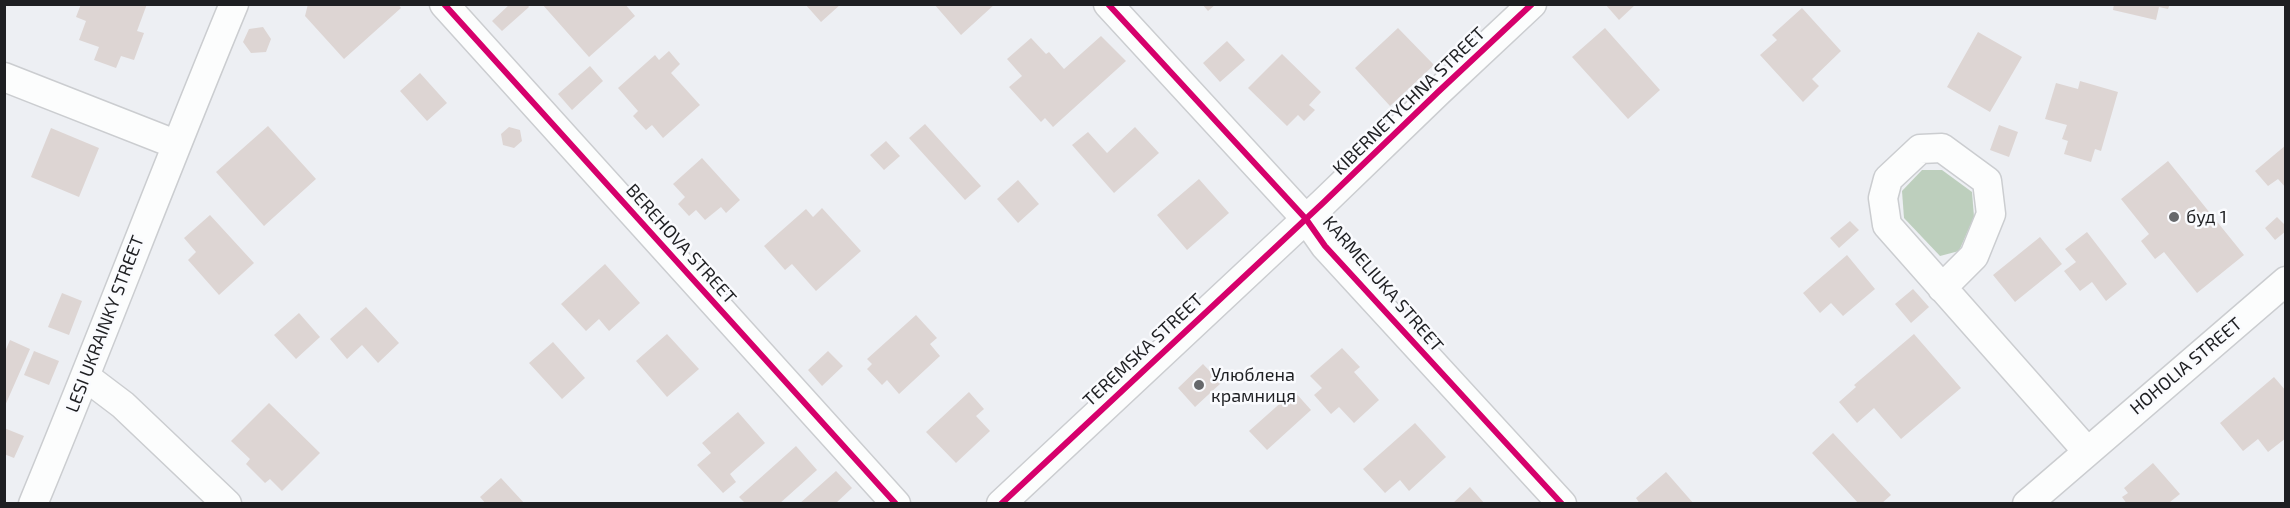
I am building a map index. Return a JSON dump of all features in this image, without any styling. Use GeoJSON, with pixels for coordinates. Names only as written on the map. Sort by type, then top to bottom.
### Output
{"type":"FeatureCollection","features":[{"type":"Feature","properties":{"kind":"street","name":"LESI UKRAINKY STREET"},"geometry":{"type":"LineString","coordinates":[[33,504],[86,377],[175,144],[234,4]]}},
{"type":"Feature","properties":{"kind":"street","name":"BEREHOVA STREET"},"geometry":{"type":"LineString","coordinates":[[444,4],[896,504]]}},
{"type":"Feature","properties":{"kind":"street","name":"KARMELIUKA STREET"},"geometry":{"type":"LineString","coordinates":[[1108,4],[1306,219],[1324,246],[1562,504]]}},
{"type":"Feature","properties":{"kind":"street","name":"KIBERNETYCHNA STREET"},"geometry":{"type":"LineString","coordinates":[[1306,219],[1532,4]]}},
{"type":"Feature","properties":{"kind":"street"},"geometry":{"type":"LineString","coordinates":[[4,77],[175,144]]}},
{"type":"Feature","properties":{"kind":"street"},"geometry":{"type":"LineString","coordinates":[[1942,288],[1974,256],[1990,214],[1987,181],[1942,148],[1920,149],[1888,179],[1883,198],[1887,225],[1942,288],[2087,451]]}},
{"type":"Feature","properties":{"kind":"street","name":"TEREMSKA STREET"},"geometry":{"type":"LineString","coordinates":[[1001,504],[1306,219]]}},
{"type":"Feature","properties":{"kind":"street","name":"HOHOLIA STREET"},"geometry":{"type":"LineString","coordinates":[[2027,504],[2286,281]]}},
{"type":"Feature","properties":{"kind":"street"},"geometry":{"type":"LineString","coordinates":[[86,377],[123,405],[227,504]]}},
{"type":"Feature","properties":{"kind":"green space"},"geometry":{"type":"Polygon","coordinates":[[[1922,170],[1942,170],[1972,192],[1974,217],[1959,251],[1940,256],[1904,218],[1902,191],[1922,170]]]}},
{"type":"Feature","properties":{"kind":"building"},"geometry":{"type":"Polygon","coordinates":[[[81,4],[147,4],[137,31],[144,33],[134,60],[121,56],[116,68],[94,60],[99,47],[79,40],[86,21],[76,17],[81,4]]]}},
{"type":"Feature","properties":{"kind":"building"},"geometry":{"type":"Polygon","coordinates":[[[308,4],[398,4],[401,8],[344,59],[305,16],[308,4]]]}},
{"type":"Feature","properties":{"kind":"building"},"geometry":{"type":"Polygon","coordinates":[[[510,4],[527,4],[529,7],[502,31],[492,21],[510,4]]]}},
{"type":"Feature","properties":{"kind":"building"},"geometry":{"type":"Polygon","coordinates":[[[542,4],[625,4],[635,16],[589,57],[542,4]]]}},
{"type":"Feature","properties":{"kind":"building"},"geometry":{"type":"Polygon","coordinates":[[[805,4],[841,4],[821,22],[805,4]]]}},
{"type":"Feature","properties":{"kind":"building"},"geometry":{"type":"Polygon","coordinates":[[[934,4],[995,4],[961,35],[934,4]]]}},
{"type":"Feature","properties":{"kind":"building"},"geometry":{"type":"Polygon","coordinates":[[[1202,4],[1216,4],[1208,11],[1202,4]]]}},
{"type":"Feature","properties":{"kind":"building"},"geometry":{"type":"Polygon","coordinates":[[[1605,4],[1636,4],[1619,20],[1605,4]]]}},
{"type":"Feature","properties":{"kind":"building"},"geometry":{"type":"Polygon","coordinates":[[[2114,4],[2170,4],[2168,9],[2159,7],[2156,20],[2113,10],[2114,4]]]}},
{"type":"Feature","properties":{"kind":"building"},"geometry":{"type":"Polygon","coordinates":[[[1802,8],[1841,51],[1812,79],[1819,86],[1803,102],[1760,55],[1777,40],[1772,35],[1802,8]]]}},
{"type":"Feature","properties":{"kind":"building"},"geometry":{"type":"Polygon","coordinates":[[[263,27],[271,39],[266,52],[251,53],[243,42],[249,29],[263,27]]]}},
{"type":"Feature","properties":{"kind":"building"},"geometry":{"type":"Polygon","coordinates":[[[1398,28],[1434,65],[1390,106],[1355,68],[1398,28]]]}},
{"type":"Feature","properties":{"kind":"building"},"geometry":{"type":"Polygon","coordinates":[[[1605,28],[1660,90],[1628,119],[1572,57],[1605,28]]]}},
{"type":"Feature","properties":{"kind":"building"},"geometry":{"type":"Polygon","coordinates":[[[1978,32],[2022,57],[1990,112],[1947,87],[1978,32]]]}},
{"type":"Feature","properties":{"kind":"building"},"geometry":{"type":"Polygon","coordinates":[[[1101,36],[1126,61],[1053,127],[1045,118],[1041,122],[1009,87],[1022,76],[1007,59],[1031,38],[1046,54],[1049,52],[1064,69],[1101,36]]]}},
{"type":"Feature","properties":{"kind":"building"},"geometry":{"type":"Polygon","coordinates":[[[1227,41],[1245,60],[1220,82],[1203,63],[1227,41]]]}},
{"type":"Feature","properties":{"kind":"building"},"geometry":{"type":"Polygon","coordinates":[[[669,51],[680,64],[671,73],[700,105],[663,138],[652,125],[646,130],[633,116],[638,111],[618,88],[655,55],[659,60],[669,51]]]}},
{"type":"Feature","properties":{"kind":"building"},"geometry":{"type":"Polygon","coordinates":[[[1282,54],[1321,92],[1309,105],[1315,110],[1304,121],[1298,115],[1287,126],[1248,88],[1282,54]]]}},
{"type":"Feature","properties":{"kind":"building"},"geometry":{"type":"Polygon","coordinates":[[[590,66],[603,81],[572,110],[558,94],[590,66]]]}},
{"type":"Feature","properties":{"kind":"building"},"geometry":{"type":"Polygon","coordinates":[[[420,73],[447,103],[427,121],[400,91],[420,73]]]}},
{"type":"Feature","properties":{"kind":"building"},"geometry":{"type":"Polygon","coordinates":[[[2080,81],[2118,92],[2101,151],[2095,149],[2091,162],[2064,154],[2068,141],[2062,139],[2067,125],[2045,119],[2056,83],[2078,89],[2080,81]]]}},
{"type":"Feature","properties":{"kind":"building"},"geometry":{"type":"Polygon","coordinates":[[[925,124],[981,186],[965,200],[909,138],[925,124]]]}},
{"type":"Feature","properties":{"kind":"building"},"geometry":{"type":"Polygon","coordinates":[[[1999,125],[2018,132],[2009,157],[1990,150],[1999,125]]]}},
{"type":"Feature","properties":{"kind":"building"},"geometry":{"type":"Polygon","coordinates":[[[268,126],[316,179],[264,226],[216,172],[268,126]]]}},
{"type":"Feature","properties":{"kind":"building"},"geometry":{"type":"Polygon","coordinates":[[[509,127],[520,130],[522,141],[514,148],[503,145],[501,134],[509,127]]]}},
{"type":"Feature","properties":{"kind":"building"},"geometry":{"type":"Polygon","coordinates":[[[1135,127],[1159,153],[1114,193],[1072,145],[1088,132],[1107,153],[1135,127]]]}},
{"type":"Feature","properties":{"kind":"building"},"geometry":{"type":"Polygon","coordinates":[[[51,128],[99,148],[79,197],[31,177],[51,128]]]}},
{"type":"Feature","properties":{"kind":"building"},"geometry":{"type":"Polygon","coordinates":[[[886,141],[900,156],[884,170],[870,155],[886,141]]]}},
{"type":"Feature","properties":{"kind":"building"},"geometry":{"type":"Polygon","coordinates":[[[2286,145],[2286,188],[2278,179],[2268,186],[2255,171],[2286,145]]]}},
{"type":"Feature","properties":{"kind":"building"},"geometry":{"type":"Polygon","coordinates":[[[702,158],[740,200],[726,213],[721,207],[705,220],[696,210],[689,216],[678,204],[685,197],[673,184],[702,158]]]}},
{"type":"Feature","properties":{"kind":"building","name":"буд 1"},"geometry":{"type":"Polygon","coordinates":[[[2168,161],[2244,255],[2197,293],[2164,252],[2155,259],[2141,241],[2149,234],[2121,199],[2168,161]]]}},
{"type":"Feature","properties":{"kind":"building"},"geometry":{"type":"Polygon","coordinates":[[[1199,179],[1229,213],[1187,250],[1157,215],[1199,179]]]}},
{"type":"Feature","properties":{"kind":"building"},"geometry":{"type":"Polygon","coordinates":[[[1018,180],[1039,204],[1018,223],[997,199],[1018,180]]]}},
{"type":"Feature","properties":{"kind":"building"},"geometry":{"type":"Polygon","coordinates":[[[822,208],[861,251],[816,291],[792,264],[785,270],[764,246],[806,209],[813,217],[822,208]]]}},
{"type":"Feature","properties":{"kind":"building"},"geometry":{"type":"Polygon","coordinates":[[[210,215],[254,263],[219,295],[188,260],[196,252],[184,238],[210,215]]]}},
{"type":"Feature","properties":{"kind":"building"},"geometry":{"type":"Polygon","coordinates":[[[2277,217],[2286,226],[2286,231],[2275,240],[2265,228],[2277,217]]]}},
{"type":"Feature","properties":{"kind":"building"},"geometry":{"type":"Polygon","coordinates":[[[1850,221],[1859,230],[1839,248],[1830,238],[1850,221]]]}},
{"type":"Feature","properties":{"kind":"building"},"geometry":{"type":"Polygon","coordinates":[[[2087,232],[2127,284],[2106,301],[2092,282],[2080,291],[2064,271],[2076,262],[2065,249],[2087,232]]]}},
{"type":"Feature","properties":{"kind":"building"},"geometry":{"type":"Polygon","coordinates":[[[2040,237],[2062,264],[2015,302],[1993,275],[2040,237]]]}},
{"type":"Feature","properties":{"kind":"building"},"geometry":{"type":"Polygon","coordinates":[[[1847,255],[1875,289],[1843,316],[1831,303],[1820,313],[1803,293],[1847,255]]]}},
{"type":"Feature","properties":{"kind":"building"},"geometry":{"type":"Polygon","coordinates":[[[605,264],[640,303],[609,331],[599,319],[586,331],[561,304],[605,264]]]}},
{"type":"Feature","properties":{"kind":"building"},"geometry":{"type":"Polygon","coordinates":[[[1913,289],[1929,307],[1911,323],[1895,304],[1913,289]]]}},
{"type":"Feature","properties":{"kind":"building"},"geometry":{"type":"Polygon","coordinates":[[[62,293],[82,301],[69,335],[48,327],[62,293]]]}},
{"type":"Feature","properties":{"kind":"building"},"geometry":{"type":"Polygon","coordinates":[[[366,307],[399,343],[378,363],[362,345],[347,359],[330,339],[366,307]]]}},
{"type":"Feature","properties":{"kind":"building"},"geometry":{"type":"Polygon","coordinates":[[[299,313],[320,337],[296,359],[274,335],[299,313]]]}},
{"type":"Feature","properties":{"kind":"building"},"geometry":{"type":"Polygon","coordinates":[[[916,315],[937,338],[930,344],[940,356],[899,394],[887,380],[882,385],[867,369],[872,364],[867,359],[916,315]]]}},
{"type":"Feature","properties":{"kind":"building"},"geometry":{"type":"Polygon","coordinates":[[[667,334],[699,369],[667,397],[636,361],[667,334]]]}},
{"type":"Feature","properties":{"kind":"building"},"geometry":{"type":"Polygon","coordinates":[[[1914,334],[1961,388],[1901,439],[1874,408],[1857,423],[1839,402],[1856,387],[1854,385],[1914,334]]]}},
{"type":"Feature","properties":{"kind":"building"},"geometry":{"type":"Polygon","coordinates":[[[10,340],[30,349],[4,408],[4,354],[10,340]]]}},
{"type":"Feature","properties":{"kind":"building"},"geometry":{"type":"Polygon","coordinates":[[[553,342],[585,378],[562,399],[529,363],[553,342]]]}},
{"type":"Feature","properties":{"kind":"building"},"geometry":{"type":"Polygon","coordinates":[[[1342,348],[1360,367],[1354,372],[1379,400],[1354,423],[1339,407],[1331,414],[1314,395],[1322,388],[1310,376],[1342,348]]]}},
{"type":"Feature","properties":{"kind":"building"},"geometry":{"type":"Polygon","coordinates":[[[34,351],[59,361],[49,385],[24,375],[34,351]]]}},
{"type":"Feature","properties":{"kind":"building"},"geometry":{"type":"Polygon","coordinates":[[[828,351],[843,366],[822,386],[808,370],[828,351]]]}},
{"type":"Feature","properties":{"kind":"building","name":"Улюблена крамниця"},"geometry":{"type":"Polygon","coordinates":[[[1203,364],[1221,383],[1195,407],[1178,388],[1203,364]]]}},
{"type":"Feature","properties":{"kind":"building"},"geometry":{"type":"Polygon","coordinates":[[[2274,377],[2286,391],[2286,438],[2268,452],[2258,439],[2243,451],[2220,423],[2274,377]]]}},
{"type":"Feature","properties":{"kind":"building"},"geometry":{"type":"Polygon","coordinates":[[[1294,391],[1311,410],[1267,450],[1249,431],[1294,391]]]}},
{"type":"Feature","properties":{"kind":"building"},"geometry":{"type":"Polygon","coordinates":[[[969,392],[984,409],[976,416],[990,431],[956,463],[926,432],[969,392]]]}},
{"type":"Feature","properties":{"kind":"building"},"geometry":{"type":"Polygon","coordinates":[[[269,403],[320,453],[282,491],[270,479],[265,483],[246,464],[250,459],[231,441],[269,403]]]}},
{"type":"Feature","properties":{"kind":"building"},"geometry":{"type":"Polygon","coordinates":[[[738,412],[765,443],[730,474],[736,482],[723,493],[697,465],[711,453],[702,443],[738,412]]]}},
{"type":"Feature","properties":{"kind":"building"},"geometry":{"type":"Polygon","coordinates":[[[1415,423],[1446,457],[1409,491],[1400,480],[1385,493],[1363,469],[1415,423]]]}},
{"type":"Feature","properties":{"kind":"building"},"geometry":{"type":"Polygon","coordinates":[[[4,428],[24,436],[14,458],[4,454],[4,428]]]}},
{"type":"Feature","properties":{"kind":"building"},"geometry":{"type":"Polygon","coordinates":[[[1833,433],[1891,495],[1881,504],[1859,504],[1812,453],[1833,433]]]}},
{"type":"Feature","properties":{"kind":"building"},"geometry":{"type":"Polygon","coordinates":[[[796,446],[817,470],[779,504],[746,504],[739,497],[796,446]]]}},
{"type":"Feature","properties":{"kind":"building"},"geometry":{"type":"Polygon","coordinates":[[[2153,463],[2180,494],[2170,502],[2172,504],[2127,504],[2122,497],[2128,493],[2124,488],[2153,463]]]}},
{"type":"Feature","properties":{"kind":"building"},"geometry":{"type":"Polygon","coordinates":[[[836,471],[852,488],[835,504],[799,504],[836,471]]]}},
{"type":"Feature","properties":{"kind":"building"},"geometry":{"type":"Polygon","coordinates":[[[1666,472],[1694,504],[1640,504],[1636,498],[1666,472]]]}},
{"type":"Feature","properties":{"kind":"building"},"geometry":{"type":"Polygon","coordinates":[[[501,478],[525,504],[486,504],[480,497],[501,478]]]}},
{"type":"Feature","properties":{"kind":"building"},"geometry":{"type":"Polygon","coordinates":[[[1470,487],[1485,504],[1452,504],[1470,487]]]}},
{"type":"Feature","properties":{"kind":"cycle path"},"geometry":{"type":"LineString","coordinates":[[444,4],[896,504]]}},
{"type":"Feature","properties":{"kind":"cycle path"},"geometry":{"type":"LineString","coordinates":[[1108,4],[1306,219],[1325,246],[1562,504]]}},
{"type":"Feature","properties":{"kind":"cycle path"},"geometry":{"type":"LineString","coordinates":[[1001,504],[1532,4]]}},
{"type":"Feature","properties":{"kind":"place","name":"буд 1"},"geometry":{"type":"Point","coordinates":[2174,217]}},
{"type":"Feature","properties":{"kind":"place","name":"Улюблена крамниця"},"geometry":{"type":"Point","coordinates":[1199,385]}}]}
